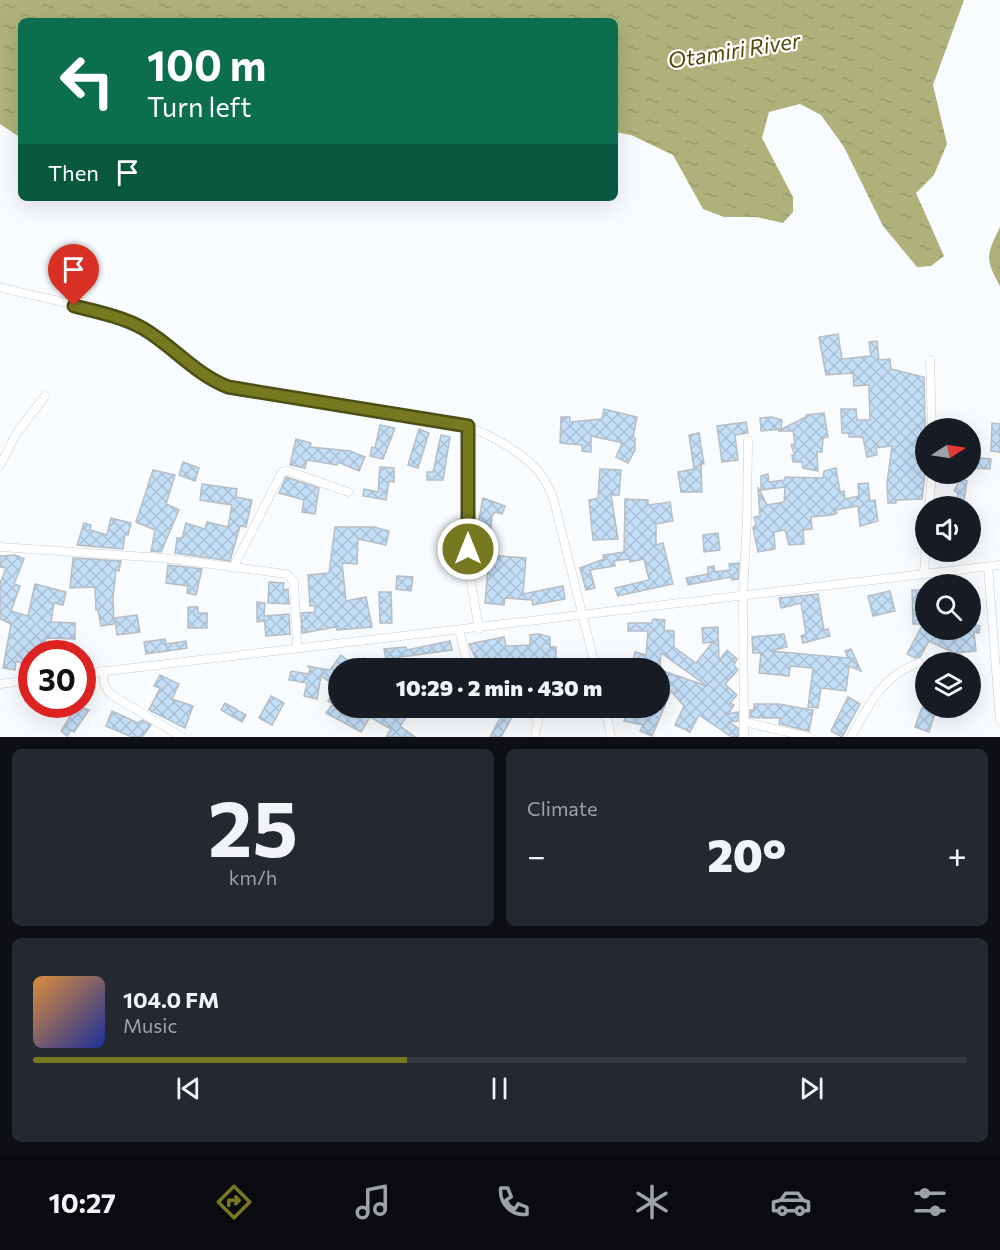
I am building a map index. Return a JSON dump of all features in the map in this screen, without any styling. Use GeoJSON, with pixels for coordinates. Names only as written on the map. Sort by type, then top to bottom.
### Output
{"type":"FeatureCollection","features":[{"type":"Feature","properties":{"kind":"street"},"geometry":{"type":"LineString","coordinates":[[0,287],[118,317],[144,329],[200,373],[228,387],[468,426],[496,440],[531,463],[541,474],[553,497],[593,658]]}},
{"type":"Feature","properties":{"kind":"street"},"geometry":{"type":"LineString","coordinates":[[930,360],[932,418]]}},
{"type":"Feature","properties":{"kind":"street"},"geometry":{"type":"LineString","coordinates":[[0,466],[16,434],[45,396]]}},
{"type":"Feature","properties":{"kind":"street"},"geometry":{"type":"LineString","coordinates":[[468,426],[468,565],[479,628]]}},
{"type":"Feature","properties":{"kind":"street"},"geometry":{"type":"LineString","coordinates":[[744,737],[743,595],[748,440]]}},
{"type":"Feature","properties":{"kind":"street"},"geometry":{"type":"LineString","coordinates":[[233,568],[282,472],[288,471],[348,492]]}},
{"type":"Feature","properties":{"kind":"street"},"geometry":{"type":"LineString","coordinates":[[0,547],[163,558],[291,577],[294,582],[297,647]]}},
{"type":"Feature","properties":{"kind":"street"},"geometry":{"type":"LineString","coordinates":[[924,573],[925,562]]}},
{"type":"Feature","properties":{"kind":"street"},"geometry":{"type":"LineString","coordinates":[[96,672],[1000,565]]}},
{"type":"Feature","properties":{"kind":"street"},"geometry":{"type":"LineString","coordinates":[[988,567],[1000,721]]}},
{"type":"Feature","properties":{"kind":"street"},"geometry":{"type":"LineString","coordinates":[[459,630],[467,658]]}},
{"type":"Feature","properties":{"kind":"street"},"geometry":{"type":"LineString","coordinates":[[851,737],[873,701],[896,672],[915,665]]}},
{"type":"Feature","properties":{"kind":"street"},"geometry":{"type":"LineString","coordinates":[[103,671],[104,684],[110,694],[182,737]]}},
{"type":"Feature","properties":{"kind":"street"},"geometry":{"type":"LineString","coordinates":[[0,684],[18,682]]}},
{"type":"Feature","properties":{"kind":"street"},"geometry":{"type":"LineString","coordinates":[[536,718],[538,720],[536,737]]}},
{"type":"Feature","properties":{"kind":"street"},"geometry":{"type":"LineString","coordinates":[[607,718],[611,737]]}},
{"type":"Feature","properties":{"kind":"street"},"geometry":{"type":"LineString","coordinates":[[744,722],[809,737]]}},
{"type":"Feature","properties":{"kind":"water","name":"Otamiri River"},"geometry":{"type":"Polygon","coordinates":[[[0,0],[964,0],[933,85],[947,144],[934,175],[916,193],[944,256],[931,266],[917,267],[883,226],[844,147],[821,115],[800,104],[769,112],[762,138],[793,197],[793,212],[783,223],[756,217],[724,217],[703,209],[673,155],[631,135],[618,133],[618,18],[18,18],[18,136],[0,124],[0,0]]]}},
{"type":"Feature","properties":{"kind":"water"},"geometry":{"type":"Polygon","coordinates":[[[1000,227],[1000,286],[991,269],[989,256],[1000,227]]]}},
{"type":"Feature","properties":{"kind":"building"},"geometry":{"type":"Polygon","coordinates":[[[838,334],[842,359],[871,356],[869,342],[877,341],[879,360],[890,359],[891,369],[924,377],[925,418],[915,418],[915,484],[924,484],[922,496],[888,503],[887,483],[892,446],[876,448],[877,455],[867,457],[863,437],[849,437],[849,433],[842,433],[841,409],[856,409],[857,420],[870,420],[869,385],[854,386],[853,373],[826,375],[819,337],[838,334]]]}},
{"type":"Feature","properties":{"kind":"building"},"geometry":{"type":"Polygon","coordinates":[[[604,409],[637,417],[633,437],[635,438],[635,450],[628,463],[616,457],[622,444],[619,442],[591,436],[591,452],[582,451],[582,445],[560,443],[561,417],[570,417],[570,422],[602,419],[604,409]]]}},
{"type":"Feature","properties":{"kind":"building"},"geometry":{"type":"Polygon","coordinates":[[[824,413],[828,437],[823,438],[822,452],[817,452],[818,471],[803,468],[802,462],[793,462],[792,455],[795,455],[791,445],[795,444],[793,431],[778,431],[806,415],[824,413]]]}},
{"type":"Feature","properties":{"kind":"building"},"geometry":{"type":"Polygon","coordinates":[[[772,417],[782,420],[781,429],[761,431],[760,418],[772,417]]]}},
{"type":"Feature","properties":{"kind":"building"},"geometry":{"type":"Polygon","coordinates":[[[746,422],[748,433],[735,435],[738,460],[722,462],[717,426],[746,422]]]}},
{"type":"Feature","properties":{"kind":"building"},"geometry":{"type":"Polygon","coordinates":[[[992,423],[1000,424],[1000,452],[991,451],[992,423]]]}},
{"type":"Feature","properties":{"kind":"building"},"geometry":{"type":"Polygon","coordinates":[[[380,425],[395,428],[383,459],[370,456],[372,447],[375,448],[380,425]]]}},
{"type":"Feature","properties":{"kind":"building"},"geometry":{"type":"Polygon","coordinates":[[[419,429],[429,433],[418,468],[408,465],[419,429]]]}},
{"type":"Feature","properties":{"kind":"building"},"geometry":{"type":"Polygon","coordinates":[[[699,433],[704,464],[701,464],[702,492],[681,492],[678,472],[694,469],[689,435],[699,433]]]}},
{"type":"Feature","properties":{"kind":"building"},"geometry":{"type":"Polygon","coordinates":[[[441,435],[450,437],[443,480],[427,480],[427,472],[433,472],[441,435]]]}},
{"type":"Feature","properties":{"kind":"building"},"geometry":{"type":"Polygon","coordinates":[[[296,439],[311,443],[310,447],[350,451],[365,457],[359,471],[338,462],[337,465],[307,460],[305,468],[290,465],[296,439]]]}},
{"type":"Feature","properties":{"kind":"building"},"geometry":{"type":"Polygon","coordinates":[[[981,458],[991,459],[990,469],[981,469],[981,458]]]}},
{"type":"Feature","properties":{"kind":"building"},"geometry":{"type":"Polygon","coordinates":[[[183,462],[199,468],[195,481],[179,475],[183,462]]]}},
{"type":"Feature","properties":{"kind":"building"},"geometry":{"type":"Polygon","coordinates":[[[380,467],[394,468],[394,482],[389,481],[386,500],[363,496],[364,489],[378,492],[380,467]]]}},
{"type":"Feature","properties":{"kind":"building"},"geometry":{"type":"Polygon","coordinates":[[[836,468],[840,492],[844,491],[845,499],[859,496],[858,484],[868,483],[870,501],[875,500],[878,521],[860,526],[858,506],[836,510],[837,513],[832,515],[811,517],[812,529],[803,530],[804,544],[789,545],[785,530],[774,532],[775,549],[758,552],[753,528],[756,524],[754,517],[760,516],[758,487],[767,505],[784,502],[785,487],[761,490],[761,476],[768,474],[769,482],[785,480],[785,477],[823,478],[824,471],[836,468]]]}},
{"type":"Feature","properties":{"kind":"building"},"geometry":{"type":"Polygon","coordinates":[[[600,469],[621,470],[619,495],[611,495],[618,539],[593,540],[589,500],[598,498],[600,469]]]}},
{"type":"Feature","properties":{"kind":"building"},"geometry":{"type":"Polygon","coordinates":[[[153,470],[175,475],[166,504],[179,510],[161,552],[151,551],[155,530],[136,522],[153,470]]]}},
{"type":"Feature","properties":{"kind":"building"},"geometry":{"type":"Polygon","coordinates":[[[286,477],[319,488],[315,514],[302,512],[304,500],[279,493],[286,477]]]}},
{"type":"Feature","properties":{"kind":"building"},"geometry":{"type":"Polygon","coordinates":[[[202,484],[237,489],[236,497],[252,500],[246,527],[240,526],[230,561],[175,553],[177,538],[182,538],[186,523],[205,529],[207,522],[228,527],[232,505],[200,500],[202,484]]]}},
{"type":"Feature","properties":{"kind":"building"},"geometry":{"type":"Polygon","coordinates":[[[958,484],[967,484],[965,496],[958,496],[958,493],[954,491],[958,484]]]}},
{"type":"Feature","properties":{"kind":"building"},"geometry":{"type":"Polygon","coordinates":[[[483,498],[505,506],[502,514],[495,512],[492,516],[490,536],[487,536],[489,558],[479,555],[481,546],[479,546],[476,535],[483,498]]]}},
{"type":"Feature","properties":{"kind":"building"},"geometry":{"type":"Polygon","coordinates":[[[625,499],[648,500],[648,505],[670,502],[673,521],[656,524],[656,545],[663,543],[673,584],[618,596],[615,588],[649,580],[644,559],[630,562],[629,559],[614,561],[615,566],[590,570],[595,588],[586,590],[580,568],[604,559],[603,555],[624,552],[625,499]]]}},
{"type":"Feature","properties":{"kind":"building"},"geometry":{"type":"Polygon","coordinates":[[[111,518],[131,523],[128,535],[125,534],[123,549],[77,545],[84,523],[91,525],[90,530],[107,535],[111,518]]]}},
{"type":"Feature","properties":{"kind":"building"},"geometry":{"type":"Polygon","coordinates":[[[335,527],[374,527],[389,531],[386,545],[358,539],[357,564],[342,563],[346,601],[366,597],[372,627],[337,630],[336,627],[302,633],[301,613],[315,612],[315,606],[310,606],[308,575],[329,573],[335,527]]]}},
{"type":"Feature","properties":{"kind":"building"},"geometry":{"type":"Polygon","coordinates":[[[718,533],[720,550],[704,552],[703,535],[718,533]]]}},
{"type":"Feature","properties":{"kind":"building"},"geometry":{"type":"Polygon","coordinates":[[[15,555],[24,559],[14,584],[20,586],[11,611],[28,616],[35,584],[66,592],[63,605],[54,603],[51,622],[75,623],[75,639],[18,640],[18,662],[16,661],[15,670],[3,668],[11,624],[0,619],[0,584],[6,568],[0,567],[0,556],[15,555]]]}},
{"type":"Feature","properties":{"kind":"building"},"geometry":{"type":"Polygon","coordinates":[[[489,555],[526,558],[523,594],[563,586],[565,599],[533,605],[532,600],[505,598],[504,605],[485,603],[489,555]]]}},
{"type":"Feature","properties":{"kind":"building"},"geometry":{"type":"Polygon","coordinates":[[[73,558],[121,561],[119,571],[116,570],[113,597],[114,624],[101,626],[98,610],[96,610],[95,587],[70,588],[73,558]]]}},
{"type":"Feature","properties":{"kind":"building"},"geometry":{"type":"Polygon","coordinates":[[[739,563],[738,579],[732,580],[731,577],[688,585],[686,578],[708,574],[708,567],[714,566],[715,572],[730,570],[729,564],[739,563]]]}},
{"type":"Feature","properties":{"kind":"building"},"geometry":{"type":"Polygon","coordinates":[[[168,565],[202,569],[196,595],[187,593],[188,586],[166,583],[168,565]]]}},
{"type":"Feature","properties":{"kind":"building"},"geometry":{"type":"Polygon","coordinates":[[[397,576],[413,577],[411,591],[396,589],[397,576]]]}},
{"type":"Feature","properties":{"kind":"building"},"geometry":{"type":"Polygon","coordinates":[[[269,582],[284,583],[283,590],[288,589],[289,604],[268,603],[269,582]]]}},
{"type":"Feature","properties":{"kind":"building"},"geometry":{"type":"Polygon","coordinates":[[[912,590],[915,590],[915,624],[913,624],[912,590]]]}},
{"type":"Feature","properties":{"kind":"building"},"geometry":{"type":"Polygon","coordinates":[[[890,591],[895,611],[873,616],[868,596],[890,591]]]}},
{"type":"Feature","properties":{"kind":"building"},"geometry":{"type":"Polygon","coordinates":[[[379,592],[391,592],[392,623],[380,623],[379,592]]]}},
{"type":"Feature","properties":{"kind":"building"},"geometry":{"type":"Polygon","coordinates":[[[818,594],[824,630],[828,629],[830,636],[803,643],[801,636],[806,634],[801,603],[781,608],[779,598],[818,594]]]}},
{"type":"Feature","properties":{"kind":"building"},"geometry":{"type":"Polygon","coordinates":[[[257,602],[265,603],[264,616],[289,614],[290,634],[266,636],[264,618],[264,621],[257,622],[257,602]]]}},
{"type":"Feature","properties":{"kind":"building"},"geometry":{"type":"Polygon","coordinates":[[[188,607],[198,607],[198,613],[207,613],[207,628],[188,628],[188,607]]]}},
{"type":"Feature","properties":{"kind":"building"},"geometry":{"type":"Polygon","coordinates":[[[137,615],[140,632],[117,635],[115,618],[137,615]]]}},
{"type":"Feature","properties":{"kind":"building"},"geometry":{"type":"Polygon","coordinates":[[[653,619],[665,620],[664,630],[674,631],[674,647],[696,663],[713,642],[703,643],[702,628],[718,627],[719,661],[727,650],[737,659],[734,665],[738,670],[725,684],[737,695],[730,703],[734,705],[728,714],[738,712],[738,721],[729,722],[738,728],[738,737],[732,737],[699,715],[690,732],[675,725],[684,706],[671,691],[670,693],[670,673],[707,686],[661,653],[661,658],[634,658],[635,652],[646,655],[648,631],[628,631],[628,623],[652,623],[653,619]]]}},
{"type":"Feature","properties":{"kind":"building"},"geometry":{"type":"Polygon","coordinates":[[[539,634],[550,637],[550,647],[556,647],[556,658],[475,658],[469,644],[504,637],[506,646],[530,645],[530,635],[539,634]]]}},
{"type":"Feature","properties":{"kind":"building"},"geometry":{"type":"Polygon","coordinates":[[[784,634],[787,647],[770,651],[848,658],[845,651],[851,649],[861,671],[849,666],[846,691],[821,688],[818,708],[808,707],[813,668],[790,666],[789,676],[759,673],[761,653],[753,653],[752,637],[784,634]]]}},
{"type":"Feature","properties":{"kind":"building"},"geometry":{"type":"Polygon","coordinates":[[[165,639],[166,644],[186,641],[187,648],[146,654],[144,642],[165,639]]]}},
{"type":"Feature","properties":{"kind":"building"},"geometry":{"type":"Polygon","coordinates":[[[915,639],[975,640],[976,651],[952,652],[929,641],[923,652],[915,652],[915,658],[907,654],[915,639]]]}},
{"type":"Feature","properties":{"kind":"building"},"geometry":{"type":"Polygon","coordinates":[[[450,641],[452,650],[386,658],[384,649],[406,647],[407,650],[450,641]]]}},
{"type":"Feature","properties":{"kind":"building"},"geometry":{"type":"Polygon","coordinates":[[[307,666],[328,670],[328,681],[321,676],[317,699],[304,696],[307,683],[289,680],[291,671],[309,674],[310,668],[307,666]]]}},
{"type":"Feature","properties":{"kind":"building"},"geometry":{"type":"Polygon","coordinates":[[[160,675],[179,684],[172,699],[193,706],[185,728],[149,710],[160,688],[154,686],[160,675]]]}},
{"type":"Feature","properties":{"kind":"building"},"geometry":{"type":"Polygon","coordinates":[[[271,696],[284,703],[272,725],[259,718],[271,696]]]}},
{"type":"Feature","properties":{"kind":"building"},"geometry":{"type":"Polygon","coordinates":[[[848,697],[860,704],[842,737],[831,731],[848,697]]]}},
{"type":"Feature","properties":{"kind":"building"},"geometry":{"type":"Polygon","coordinates":[[[225,703],[246,715],[242,722],[221,710],[225,703]]]}},
{"type":"Feature","properties":{"kind":"building"},"geometry":{"type":"Polygon","coordinates":[[[754,704],[779,704],[813,710],[809,731],[779,724],[780,718],[762,718],[763,714],[759,718],[750,717],[750,710],[754,710],[754,704]]]}},
{"type":"Feature","properties":{"kind":"building"},"geometry":{"type":"Polygon","coordinates":[[[112,711],[138,723],[142,720],[151,725],[142,737],[132,737],[106,726],[112,711]]]}},
{"type":"Feature","properties":{"kind":"building"},"geometry":{"type":"Polygon","coordinates":[[[69,718],[84,718],[74,732],[71,730],[67,736],[61,731],[69,718]]]}},
{"type":"Feature","properties":{"kind":"building"},"geometry":{"type":"Polygon","coordinates":[[[335,718],[369,718],[361,732],[335,718]]]}},
{"type":"Feature","properties":{"kind":"building"},"geometry":{"type":"Polygon","coordinates":[[[372,718],[406,718],[400,726],[415,737],[386,737],[391,729],[372,718]]]}},
{"type":"Feature","properties":{"kind":"building"},"geometry":{"type":"Polygon","coordinates":[[[500,718],[511,718],[501,737],[490,737],[500,718]]]}},
{"type":"Feature","properties":{"kind":"building"},"geometry":{"type":"Polygon","coordinates":[[[625,718],[660,718],[652,736],[640,731],[643,725],[624,721],[625,718]]]}},
{"type":"Feature","properties":{"kind":"building"},"geometry":{"type":"Polygon","coordinates":[[[918,718],[933,718],[929,732],[915,727],[918,718]]]}},
{"type":"Feature","properties":{"kind":"route"},"geometry":{"type":"LineString","coordinates":[[74,306],[118,317],[144,329],[200,373],[228,387],[367,412],[468,426],[468,549]]}}]}
